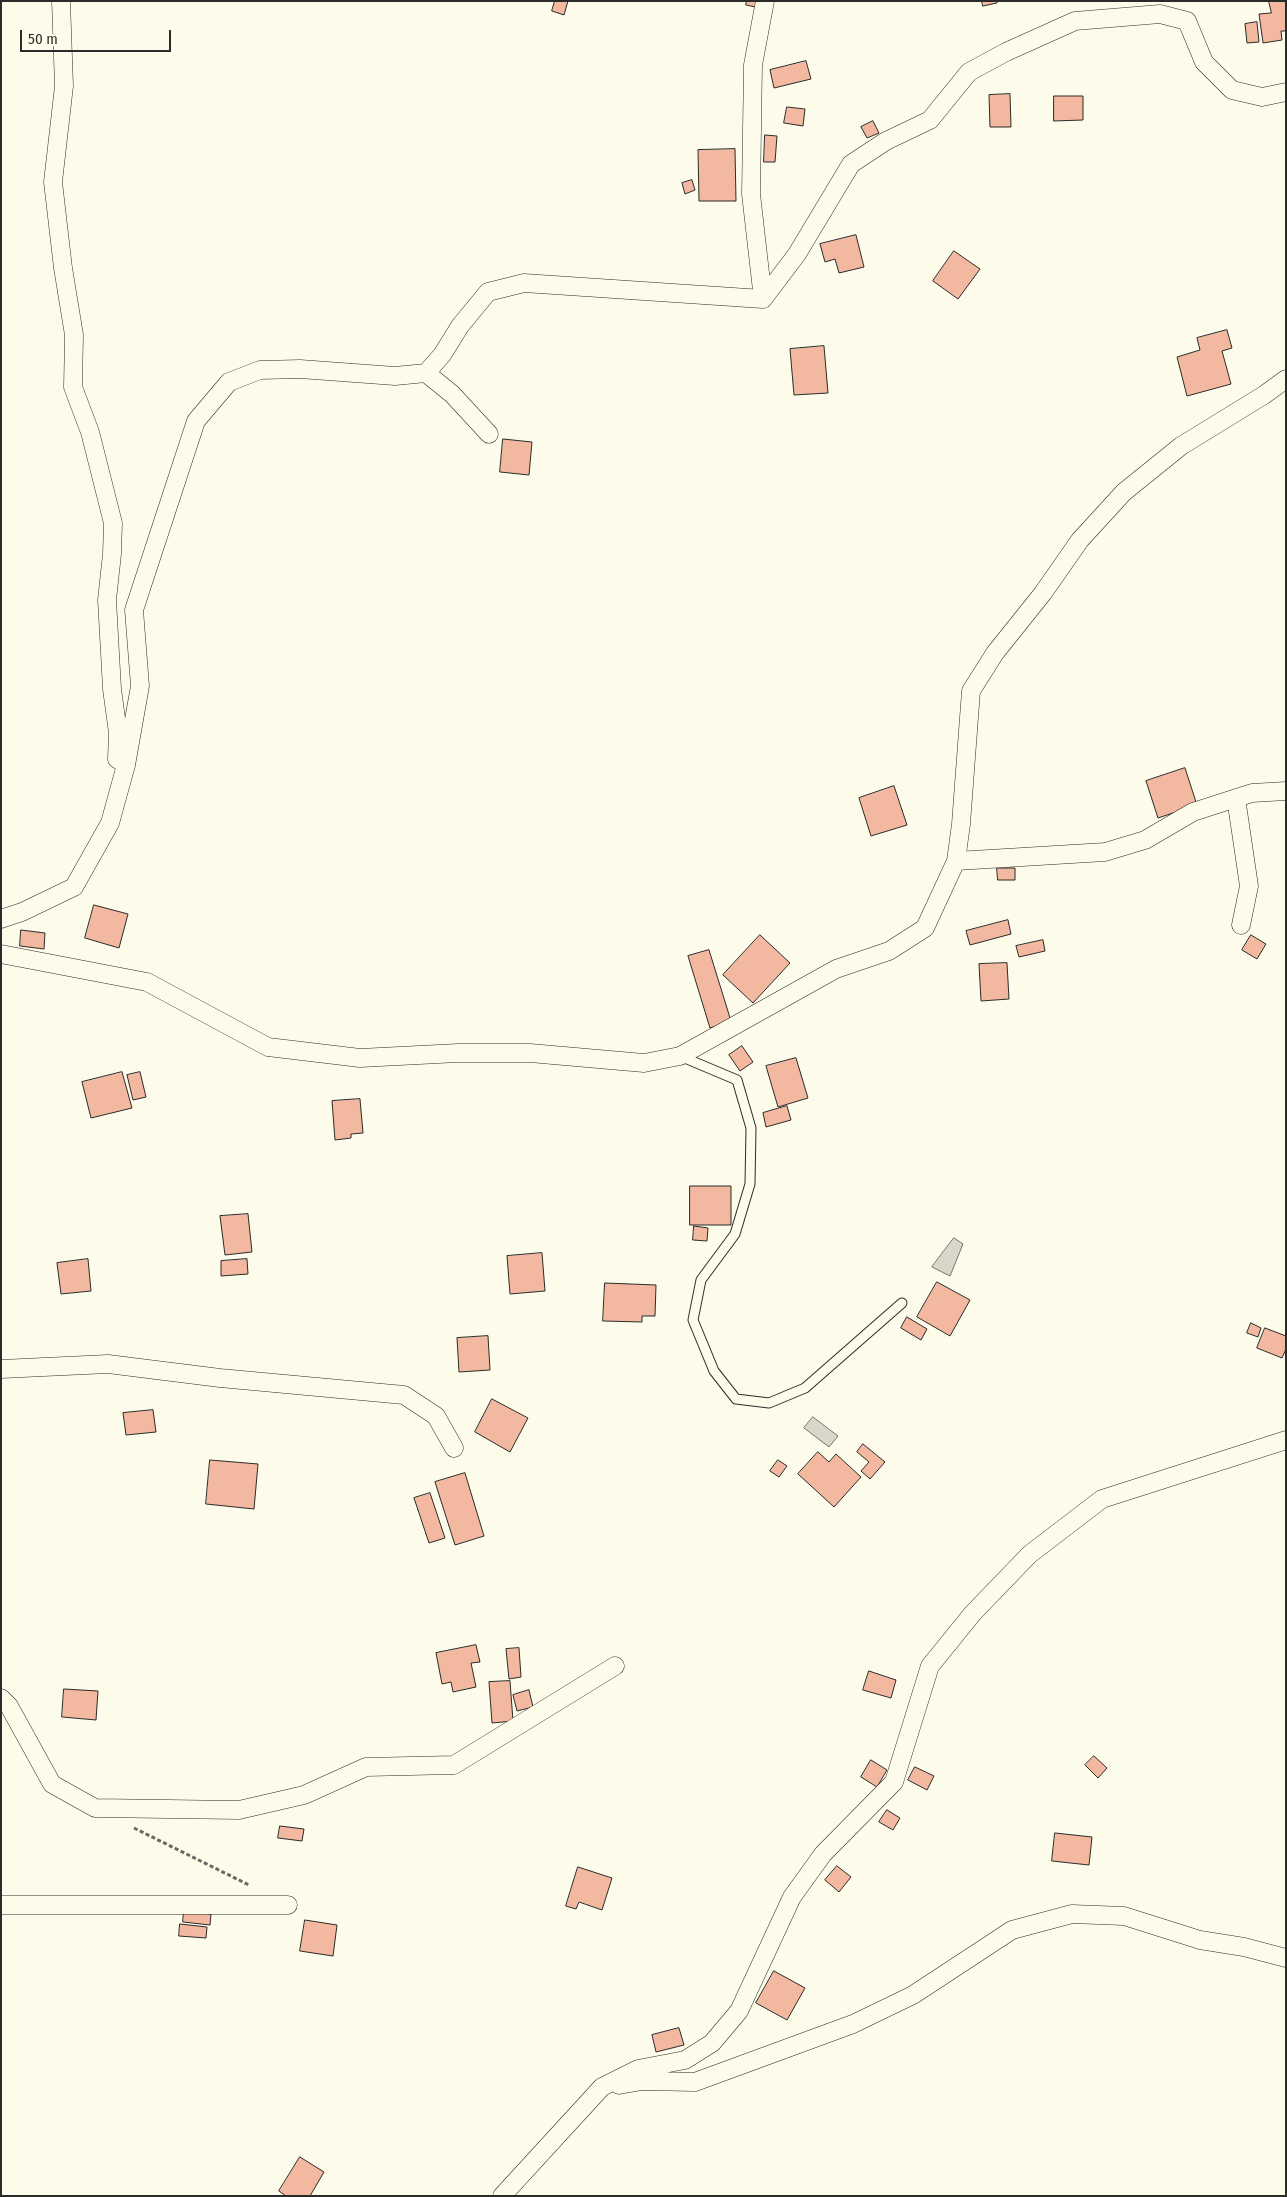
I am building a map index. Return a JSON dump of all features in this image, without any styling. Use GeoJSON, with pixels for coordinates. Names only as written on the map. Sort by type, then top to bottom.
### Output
{"type":"FeatureCollection","features":[{"type":"Feature","properties":{"kind":"street"},"geometry":{"type":"LineString","coordinates":[[61,1],[64,86],[53,182],[63,268],[74,335],[73,387],[90,432],[113,523],[112,554],[106,600],[112,689],[118,733],[117,759],[126,765]]}},
{"type":"Feature","properties":{"kind":"street"},"geometry":{"type":"LineString","coordinates":[[763,299],[751,194],[753,65],[765,1]]}},
{"type":"Feature","properties":{"kind":"street"},"geometry":{"type":"LineString","coordinates":[[763,299],[797,254],[851,164],[886,141],[930,120],[969,72],[1006,52],[1075,22],[1160,14],[1187,21],[1204,62],[1232,90],[1262,97],[1286,92]]}},
{"type":"Feature","properties":{"kind":"street"},"geometry":{"type":"LineString","coordinates":[[1,919],[74,888],[110,823],[126,765],[140,686],[134,610],[196,422],[230,382],[260,370],[300,369],[395,376],[426,372],[442,356],[460,326],[488,292],[524,284],[763,299]]}},
{"type":"Feature","properties":{"kind":"street"},"geometry":{"type":"LineString","coordinates":[[426,372],[452,394],[489,434]]}},
{"type":"Feature","properties":{"kind":"street"},"geometry":{"type":"LineString","coordinates":[[1,954],[147,982],[268,1047],[360,1058],[458,1053],[530,1054],[644,1063],[680,1056],[836,969],[889,950],[925,928],[956,861],[961,824],[971,692],[995,653],[1043,593],[1080,540],[1124,492],[1181,446],[1264,395],[1286,379]]}},
{"type":"Feature","properties":{"kind":"street"},"geometry":{"type":"LineString","coordinates":[[956,861],[1106,852],[1145,840],[1193,812],[1252,793],[1286,791]]}},
{"type":"Feature","properties":{"kind":"street"},"geometry":{"type":"LineString","coordinates":[[1236,798],[1249,886],[1242,925]]}},
{"type":"Feature","properties":{"kind":"street"},"geometry":{"type":"LineString","coordinates":[[1,1368],[108,1364],[220,1378],[404,1395],[436,1416],[454,1448]]}},
{"type":"Feature","properties":{"kind":"street"},"geometry":{"type":"LineString","coordinates":[[502,2196],[602,2087],[638,2069],[685,2060],[712,2043],[739,2011],[792,1897],[823,1854],[894,1782],[930,1666],[973,1613],[1030,1554],[1102,1499],[1286,1440]]}},
{"type":"Feature","properties":{"kind":"street"},"geometry":{"type":"LineString","coordinates":[[1,1698],[9,1706],[52,1784],[95,1808],[239,1810],[304,1795],[366,1767],[454,1765],[615,1666]]}},
{"type":"Feature","properties":{"kind":"street"},"geometry":{"type":"LineString","coordinates":[[1,1905],[288,1905]]}},
{"type":"Feature","properties":{"kind":"street"},"geometry":{"type":"LineString","coordinates":[[602,2087],[642,2081],[695,2082],[853,2024],[913,1994],[1012,1930],[1072,1914],[1124,1916],[1200,1940],[1244,1947],[1286,1958]]}},
{"type":"Feature","properties":{"kind":"lane"},"geometry":{"type":"LineString","coordinates":[[680,1056],[737,1080],[751,1128],[750,1184],[735,1234],[701,1280],[693,1320],[714,1371],[736,1400],[769,1403],[805,1388],[902,1303]]}},
{"type":"Feature","properties":{"kind":"path"},"geometry":{"type":"LineString","coordinates":[[130,1826],[253,1887]]}},
{"type":"Feature","properties":{"kind":"shaded area"},"geometry":{"type":"Polygon","coordinates":[[[954,1238],[963,1244],[950,1276],[932,1267],[954,1238]]]}},
{"type":"Feature","properties":{"kind":"shaded area"},"geometry":{"type":"Polygon","coordinates":[[[813,1417],[838,1436],[829,1447],[804,1428],[813,1417]]]}},
{"type":"Feature","properties":{"kind":"building"},"geometry":{"type":"Polygon","coordinates":[[[555,1],[568,1],[564,15],[552,11],[555,1]]]}},
{"type":"Feature","properties":{"kind":"building"},"geometry":{"type":"Polygon","coordinates":[[[747,1],[762,1],[760,8],[746,5],[747,1]]]}},
{"type":"Feature","properties":{"kind":"building"},"geometry":{"type":"Polygon","coordinates":[[[982,1],[997,1],[997,3],[983,6],[982,1]]]}},
{"type":"Feature","properties":{"kind":"building"},"geometry":{"type":"Polygon","coordinates":[[[1269,1],[1286,1],[1286,31],[1281,31],[1282,40],[1263,43],[1259,14],[1271,13],[1269,1]]]}},
{"type":"Feature","properties":{"kind":"building"},"geometry":{"type":"Polygon","coordinates":[[[1257,22],[1259,42],[1247,43],[1245,24],[1257,22]]]}},
{"type":"Feature","properties":{"kind":"building"},"geometry":{"type":"Polygon","coordinates":[[[806,61],[811,79],[774,88],[770,70],[806,61]]]}},
{"type":"Feature","properties":{"kind":"building"},"geometry":{"type":"Polygon","coordinates":[[[1010,94],[1011,127],[990,127],[989,95],[1010,94]]]}},
{"type":"Feature","properties":{"kind":"building"},"geometry":{"type":"Polygon","coordinates":[[[1054,96],[1083,96],[1083,120],[1054,121],[1054,96]]]}},
{"type":"Feature","properties":{"kind":"building"},"geometry":{"type":"Polygon","coordinates":[[[787,107],[805,109],[803,126],[784,123],[787,107]]]}},
{"type":"Feature","properties":{"kind":"building"},"geometry":{"type":"Polygon","coordinates":[[[873,121],[879,133],[867,138],[861,127],[873,121]]]}},
{"type":"Feature","properties":{"kind":"building"},"geometry":{"type":"Polygon","coordinates":[[[765,135],[777,136],[775,162],[764,162],[765,135]]]}},
{"type":"Feature","properties":{"kind":"building"},"geometry":{"type":"Polygon","coordinates":[[[735,149],[736,201],[699,201],[698,150],[735,149]]]}},
{"type":"Feature","properties":{"kind":"building"},"geometry":{"type":"Polygon","coordinates":[[[692,180],[695,190],[685,194],[682,183],[692,180]]]}},
{"type":"Feature","properties":{"kind":"building"},"geometry":{"type":"Polygon","coordinates":[[[856,235],[864,267],[839,273],[835,259],[825,262],[820,244],[856,235]]]}},
{"type":"Feature","properties":{"kind":"building"},"geometry":{"type":"Polygon","coordinates":[[[954,251],[980,269],[958,299],[933,281],[954,251]]]}},
{"type":"Feature","properties":{"kind":"building"},"geometry":{"type":"Polygon","coordinates":[[[1227,330],[1232,348],[1222,351],[1231,384],[1187,396],[1177,357],[1200,350],[1197,338],[1227,330]]]}},
{"type":"Feature","properties":{"kind":"building"},"geometry":{"type":"Polygon","coordinates":[[[824,346],[828,393],[794,395],[790,349],[824,346]]]}},
{"type":"Feature","properties":{"kind":"building"},"geometry":{"type":"Polygon","coordinates":[[[503,439],[532,442],[529,475],[500,472],[503,439]]]}},
{"type":"Feature","properties":{"kind":"building"},"geometry":{"type":"Polygon","coordinates":[[[1185,768],[1197,805],[1158,818],[1146,781],[1185,768]]]}},
{"type":"Feature","properties":{"kind":"building"},"geometry":{"type":"Polygon","coordinates":[[[894,786],[907,825],[871,836],[859,798],[894,786]]]}},
{"type":"Feature","properties":{"kind":"building"},"geometry":{"type":"Polygon","coordinates":[[[997,868],[1015,868],[1015,880],[998,880],[997,868]]]}},
{"type":"Feature","properties":{"kind":"building"},"geometry":{"type":"Polygon","coordinates":[[[94,905],[128,914],[119,948],[85,938],[94,905]]]}},
{"type":"Feature","properties":{"kind":"building"},"geometry":{"type":"Polygon","coordinates":[[[1008,920],[1011,934],[970,945],[966,931],[1008,920]]]}},
{"type":"Feature","properties":{"kind":"building"},"geometry":{"type":"Polygon","coordinates":[[[21,930],[45,933],[44,949],[20,946],[21,930]]]}},
{"type":"Feature","properties":{"kind":"building"},"geometry":{"type":"Polygon","coordinates":[[[760,935],[790,963],[753,1003],[723,975],[760,935]]]}},
{"type":"Feature","properties":{"kind":"building"},"geometry":{"type":"Polygon","coordinates":[[[1251,935],[1266,944],[1257,959],[1242,950],[1251,935]]]}},
{"type":"Feature","properties":{"kind":"building"},"geometry":{"type":"Polygon","coordinates":[[[1043,940],[1045,951],[1019,957],[1016,946],[1043,940]]]}},
{"type":"Feature","properties":{"kind":"building"},"geometry":{"type":"Polygon","coordinates":[[[709,950],[731,1021],[710,1028],[688,956],[709,950]]]}},
{"type":"Feature","properties":{"kind":"building"},"geometry":{"type":"Polygon","coordinates":[[[1007,963],[1009,999],[981,1001],[979,964],[1007,963]]]}},
{"type":"Feature","properties":{"kind":"building"},"geometry":{"type":"Polygon","coordinates":[[[742,1046],[753,1062],[740,1071],[729,1055],[742,1046]]]}},
{"type":"Feature","properties":{"kind":"building"},"geometry":{"type":"Polygon","coordinates":[[[796,1058],[808,1098],[778,1107],[766,1066],[796,1058]]]}},
{"type":"Feature","properties":{"kind":"building"},"geometry":{"type":"Polygon","coordinates":[[[122,1072],[132,1108],[91,1118],[82,1082],[122,1072]]]}},
{"type":"Feature","properties":{"kind":"building"},"geometry":{"type":"Polygon","coordinates":[[[140,1072],[146,1097],[133,1100],[127,1075],[140,1072]]]}},
{"type":"Feature","properties":{"kind":"building"},"geometry":{"type":"Polygon","coordinates":[[[360,1099],[363,1133],[351,1134],[351,1138],[335,1140],[332,1101],[360,1099]]]}},
{"type":"Feature","properties":{"kind":"building"},"geometry":{"type":"Polygon","coordinates":[[[787,1106],[791,1120],[766,1127],[763,1113],[787,1106]]]}},
{"type":"Feature","properties":{"kind":"building"},"geometry":{"type":"Polygon","coordinates":[[[690,1186],[731,1186],[731,1225],[690,1225],[690,1186]]]}},
{"type":"Feature","properties":{"kind":"building"},"geometry":{"type":"Polygon","coordinates":[[[248,1214],[252,1252],[225,1255],[220,1216],[248,1214]]]}},
{"type":"Feature","properties":{"kind":"building"},"geometry":{"type":"Polygon","coordinates":[[[694,1226],[708,1228],[707,1241],[693,1240],[694,1226]]]}},
{"type":"Feature","properties":{"kind":"building"},"geometry":{"type":"Polygon","coordinates":[[[542,1253],[545,1291],[510,1294],[507,1256],[542,1253]]]}},
{"type":"Feature","properties":{"kind":"building"},"geometry":{"type":"Polygon","coordinates":[[[88,1259],[91,1291],[61,1294],[57,1263],[88,1259]]]}},
{"type":"Feature","properties":{"kind":"building"},"geometry":{"type":"Polygon","coordinates":[[[247,1259],[248,1274],[221,1276],[221,1261],[247,1259]]]}},
{"type":"Feature","properties":{"kind":"building"},"geometry":{"type":"Polygon","coordinates":[[[937,1282],[970,1300],[950,1336],[917,1317],[937,1282]]]}},
{"type":"Feature","properties":{"kind":"building"},"geometry":{"type":"Polygon","coordinates":[[[605,1283],[656,1285],[655,1316],[642,1316],[642,1322],[603,1321],[605,1283]]]}},
{"type":"Feature","properties":{"kind":"building"},"geometry":{"type":"Polygon","coordinates":[[[907,1317],[927,1329],[921,1340],[901,1328],[907,1317]]]}},
{"type":"Feature","properties":{"kind":"building"},"geometry":{"type":"Polygon","coordinates":[[[1251,1323],[1261,1328],[1258,1337],[1247,1333],[1251,1323]]]}},
{"type":"Feature","properties":{"kind":"building"},"geometry":{"type":"Polygon","coordinates":[[[1265,1328],[1286,1336],[1286,1349],[1282,1358],[1257,1348],[1265,1328]]]}},
{"type":"Feature","properties":{"kind":"building"},"geometry":{"type":"Polygon","coordinates":[[[488,1336],[490,1370],[459,1372],[457,1338],[488,1336]]]}},
{"type":"Feature","properties":{"kind":"building"},"geometry":{"type":"Polygon","coordinates":[[[492,1399],[528,1418],[510,1452],[475,1432],[492,1399]]]}},
{"type":"Feature","properties":{"kind":"building"},"geometry":{"type":"Polygon","coordinates":[[[153,1410],[156,1432],[126,1435],[123,1413],[153,1410]]]}},
{"type":"Feature","properties":{"kind":"building"},"geometry":{"type":"Polygon","coordinates":[[[863,1444],[885,1462],[870,1479],[861,1471],[869,1462],[857,1452],[863,1444]]]}},
{"type":"Feature","properties":{"kind":"building"},"geometry":{"type":"Polygon","coordinates":[[[818,1452],[829,1462],[836,1454],[861,1477],[834,1507],[798,1474],[818,1452]]]}},
{"type":"Feature","properties":{"kind":"building"},"geometry":{"type":"Polygon","coordinates":[[[210,1460],[258,1464],[254,1509],[206,1504],[210,1460]]]}},
{"type":"Feature","properties":{"kind":"building"},"geometry":{"type":"Polygon","coordinates":[[[778,1460],[787,1466],[779,1477],[770,1471],[778,1460]]]}},
{"type":"Feature","properties":{"kind":"building"},"geometry":{"type":"Polygon","coordinates":[[[465,1473],[484,1536],[455,1545],[435,1482],[465,1473]]]}},
{"type":"Feature","properties":{"kind":"building"},"geometry":{"type":"Polygon","coordinates":[[[430,1493],[445,1538],[429,1543],[414,1498],[430,1493]]]}},
{"type":"Feature","properties":{"kind":"building"},"geometry":{"type":"Polygon","coordinates":[[[476,1645],[480,1662],[471,1663],[476,1687],[453,1692],[451,1682],[442,1684],[436,1653],[476,1645]]]}},
{"type":"Feature","properties":{"kind":"building"},"geometry":{"type":"Polygon","coordinates":[[[519,1648],[521,1677],[509,1679],[506,1649],[519,1648]]]}},
{"type":"Feature","properties":{"kind":"building"},"geometry":{"type":"Polygon","coordinates":[[[869,1671],[896,1680],[891,1698],[863,1690],[869,1671]]]}},
{"type":"Feature","properties":{"kind":"building"},"geometry":{"type":"Polygon","coordinates":[[[510,1681],[513,1721],[492,1723],[489,1682],[510,1681]]]}},
{"type":"Feature","properties":{"kind":"building"},"geometry":{"type":"Polygon","coordinates":[[[64,1689],[98,1691],[96,1720],[62,1717],[64,1689]]]}},
{"type":"Feature","properties":{"kind":"building"},"geometry":{"type":"Polygon","coordinates":[[[529,1690],[533,1707],[517,1711],[513,1695],[529,1690]]]}},
{"type":"Feature","properties":{"kind":"building"},"geometry":{"type":"Polygon","coordinates":[[[1094,1756],[1107,1768],[1098,1778],[1085,1765],[1094,1756]]]}},
{"type":"Feature","properties":{"kind":"building"},"geometry":{"type":"Polygon","coordinates":[[[871,1760],[887,1770],[877,1787],[861,1777],[871,1760]]]}},
{"type":"Feature","properties":{"kind":"building"},"geometry":{"type":"Polygon","coordinates":[[[915,1767],[934,1776],[927,1790],[908,1780],[915,1767]]]}},
{"type":"Feature","properties":{"kind":"building"},"geometry":{"type":"Polygon","coordinates":[[[887,1810],[900,1818],[893,1830],[879,1822],[887,1810]]]}},
{"type":"Feature","properties":{"kind":"building"},"geometry":{"type":"Polygon","coordinates":[[[280,1826],[304,1829],[302,1841],[278,1838],[280,1826]]]}},
{"type":"Feature","properties":{"kind":"building"},"geometry":{"type":"Polygon","coordinates":[[[1055,1833],[1092,1837],[1089,1865],[1052,1861],[1055,1833]]]}},
{"type":"Feature","properties":{"kind":"building"},"geometry":{"type":"Polygon","coordinates":[[[837,1866],[851,1877],[839,1892],[825,1880],[837,1866]]]}},
{"type":"Feature","properties":{"kind":"building"},"geometry":{"type":"Polygon","coordinates":[[[578,1867],[612,1878],[602,1910],[579,1902],[576,1909],[566,1906],[578,1867]]]}},
{"type":"Feature","properties":{"kind":"building"},"geometry":{"type":"Polygon","coordinates":[[[184,1911],[211,1914],[210,1925],[183,1922],[184,1911]]]}},
{"type":"Feature","properties":{"kind":"building"},"geometry":{"type":"Polygon","coordinates":[[[305,1920],[337,1925],[333,1956],[300,1951],[305,1920]]]}},
{"type":"Feature","properties":{"kind":"building"},"geometry":{"type":"Polygon","coordinates":[[[180,1924],[207,1927],[206,1938],[179,1936],[180,1924]]]}},
{"type":"Feature","properties":{"kind":"building"},"geometry":{"type":"Polygon","coordinates":[[[774,1971],[805,1988],[787,2020],[756,2003],[774,1971]]]}},
{"type":"Feature","properties":{"kind":"building"},"geometry":{"type":"Polygon","coordinates":[[[679,2028],[684,2045],[656,2052],[652,2035],[679,2028]]]}},
{"type":"Feature","properties":{"kind":"building"},"geometry":{"type":"Polygon","coordinates":[[[300,2157],[324,2172],[310,2196],[286,2196],[279,2191],[300,2157]]]}}]}
